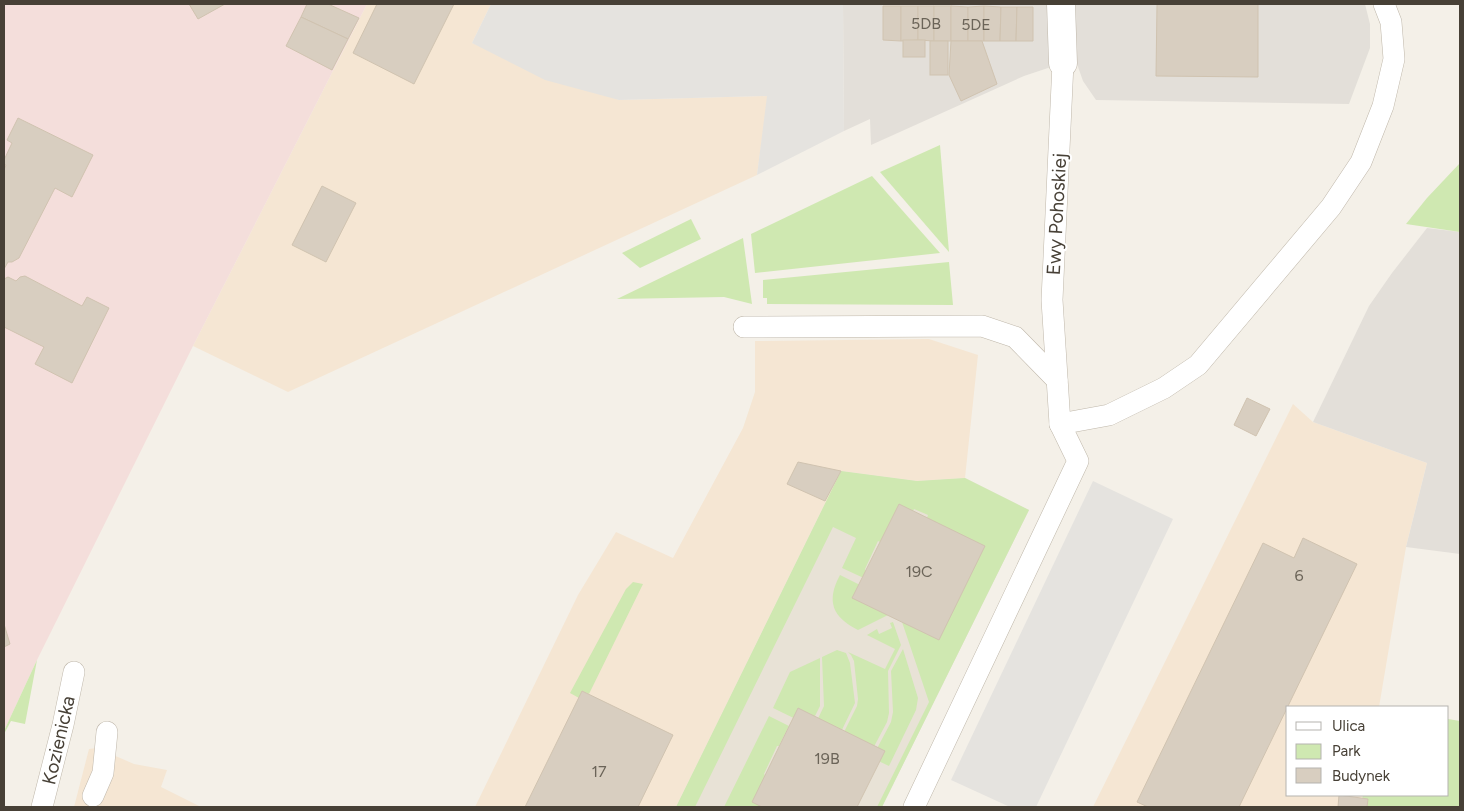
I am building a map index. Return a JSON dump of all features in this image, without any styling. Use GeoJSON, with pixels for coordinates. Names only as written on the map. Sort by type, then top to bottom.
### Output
{"type":"FeatureCollection","features":[{"type":"Feature","properties":{"kind":"street","name":"Ewy Pohoskiej"},"geometry":{"type":"LineString","coordinates":[[1061,4],[1063,63]]}},
{"type":"Feature","properties":{"kind":"lane"},"geometry":{"type":"LineString","coordinates":[[914,807],[1078,460],[1060,424],[1109,415],[1164,388],[1198,364],[1331,207],[1362,162],[1384,106],[1394,59],[1391,22],[1384,4]]}},
{"type":"Feature","properties":{"kind":"lane","name":"Ewy Pohoskiej"},"geometry":{"type":"LineString","coordinates":[[1060,424],[1052,300],[1063,63]]}},
{"type":"Feature","properties":{"kind":"lane"},"geometry":{"type":"LineString","coordinates":[[744,327],[982,326],[1015,337],[1057,380]]}},
{"type":"Feature","properties":{"kind":"lane","name":"Kozienicka"},"geometry":{"type":"LineString","coordinates":[[42,807],[63,725],[74,672]]}},
{"type":"Feature","properties":{"kind":"lane"},"geometry":{"type":"LineString","coordinates":[[93,796],[103,773],[107,732]]}},
{"type":"Feature","properties":{"kind":"shaded area"},"geometry":{"type":"Polygon","coordinates":[[[4,4],[367,4],[193,346],[37,660],[4,731],[4,4]]]}},
{"type":"Feature","properties":{"kind":"shaded area"},"geometry":{"type":"Polygon","coordinates":[[[367,4],[491,4],[472,43],[619,100],[768,96],[757,175],[288,392],[193,346],[367,4]]]}},
{"type":"Feature","properties":{"kind":"shaded area"},"geometry":{"type":"Polygon","coordinates":[[[491,4],[843,4],[844,131],[757,175],[767,96],[619,100],[545,80],[472,43],[491,4]]]}},
{"type":"Feature","properties":{"kind":"shaded area"},"geometry":{"type":"Polygon","coordinates":[[[843,4],[1365,4],[1370,24],[1370,48],[1349,104],[1096,100],[1083,81],[1077,64],[1063,63],[1024,76],[871,145],[870,119],[844,131],[843,4]]]}},
{"type":"Feature","properties":{"kind":"shaded area"},"geometry":{"type":"Polygon","coordinates":[[[1427,228],[1460,232],[1460,554],[1406,547],[1427,463],[1313,422],[1369,306],[1427,228]]]}},
{"type":"Feature","properties":{"kind":"shaded area"},"geometry":{"type":"Polygon","coordinates":[[[929,339],[978,355],[965,478],[917,481],[841,471],[676,807],[475,807],[578,595],[616,532],[673,558],[743,428],[755,392],[755,341],[929,339]]]}},
{"type":"Feature","properties":{"kind":"shaded area"},"geometry":{"type":"Polygon","coordinates":[[[1293,404],[1313,422],[1427,463],[1406,547],[1379,706],[1286,706],[1286,796],[1363,796],[1362,799],[1368,799],[1367,807],[1093,807],[1293,404]]]}},
{"type":"Feature","properties":{"kind":"shaded area"},"geometry":{"type":"Polygon","coordinates":[[[841,471],[917,481],[965,478],[1029,510],[882,807],[676,807],[841,471]]]}},
{"type":"Feature","properties":{"kind":"shaded area"},"geometry":{"type":"Polygon","coordinates":[[[1093,481],[1173,519],[1036,807],[1010,807],[951,780],[1093,481]]]}},
{"type":"Feature","properties":{"kind":"shaded area"},"geometry":{"type":"Polygon","coordinates":[[[97,748],[134,764],[167,770],[161,787],[201,807],[74,807],[89,749],[97,748]]]}},
{"type":"Feature","properties":{"kind":"green space"},"geometry":{"type":"Polygon","coordinates":[[[940,145],[949,252],[880,172],[940,145]]]}},
{"type":"Feature","properties":{"kind":"green space"},"geometry":{"type":"Polygon","coordinates":[[[1460,163],[1460,232],[1406,224],[1427,198],[1460,163]]]}},
{"type":"Feature","properties":{"kind":"green space"},"geometry":{"type":"Polygon","coordinates":[[[872,176],[940,253],[755,273],[751,234],[872,176]]]}},
{"type":"Feature","properties":{"kind":"green space"},"geometry":{"type":"Polygon","coordinates":[[[691,219],[701,239],[640,268],[622,253],[691,219]]]}},
{"type":"Feature","properties":{"kind":"green space"},"geometry":{"type":"Polygon","coordinates":[[[743,238],[752,304],[724,297],[617,299],[743,238]]]}},
{"type":"Feature","properties":{"kind":"green space"},"geometry":{"type":"Polygon","coordinates":[[[949,262],[953,305],[767,304],[767,298],[763,298],[763,280],[949,262]]]}},
{"type":"Feature","properties":{"kind":"green space"},"geometry":{"type":"Polygon","coordinates":[[[841,471],[917,481],[965,478],[1029,510],[882,807],[877,807],[929,702],[901,619],[971,540],[932,523],[933,521],[927,518],[928,515],[914,509],[880,542],[878,541],[865,569],[868,580],[842,568],[856,538],[833,527],[695,807],[676,807],[841,471]]]}},
{"type":"Feature","properties":{"kind":"green space"},"geometry":{"type":"Polygon","coordinates":[[[840,575],[884,597],[888,615],[858,630],[842,620],[837,614],[833,600],[833,593],[840,575]]]}},
{"type":"Feature","properties":{"kind":"green space"},"geometry":{"type":"Polygon","coordinates":[[[633,582],[643,584],[589,694],[582,691],[579,698],[570,693],[626,589],[633,582]]]}},
{"type":"Feature","properties":{"kind":"green space"},"geometry":{"type":"Polygon","coordinates":[[[893,622],[901,645],[888,671],[889,713],[887,722],[869,756],[839,742],[857,706],[858,699],[854,661],[848,652],[885,669],[895,649],[867,635],[877,629],[879,634],[892,628],[890,623],[893,622]]]}},
{"type":"Feature","properties":{"kind":"green space"},"geometry":{"type":"Polygon","coordinates":[[[903,649],[918,698],[916,710],[889,766],[872,758],[891,722],[893,712],[891,671],[903,649]]]}},
{"type":"Feature","properties":{"kind":"green space"},"geometry":{"type":"Polygon","coordinates":[[[837,650],[846,653],[850,663],[855,703],[837,740],[813,729],[824,706],[822,657],[837,650]]]}},
{"type":"Feature","properties":{"kind":"green space"},"geometry":{"type":"Polygon","coordinates":[[[820,658],[820,706],[810,726],[773,708],[790,672],[820,658]]]}},
{"type":"Feature","properties":{"kind":"green space"},"geometry":{"type":"Polygon","coordinates":[[[37,660],[25,724],[11,721],[4,734],[4,731],[37,660]]]}},
{"type":"Feature","properties":{"kind":"green space"},"geometry":{"type":"Polygon","coordinates":[[[769,716],[789,726],[764,774],[764,777],[769,780],[780,801],[778,807],[724,807],[769,716]]]}},
{"type":"Feature","properties":{"kind":"green space"},"geometry":{"type":"Polygon","coordinates":[[[1449,719],[1460,721],[1460,807],[1367,807],[1368,800],[1362,799],[1363,796],[1449,796],[1449,719]]]}},
{"type":"Feature","properties":{"kind":"building"},"geometry":{"type":"Polygon","coordinates":[[[189,4],[225,4],[198,19],[189,4]]]}},
{"type":"Feature","properties":{"kind":"building"},"geometry":{"type":"Polygon","coordinates":[[[307,4],[328,4],[359,18],[348,39],[301,17],[307,4]]]}},
{"type":"Feature","properties":{"kind":"building"},"geometry":{"type":"Polygon","coordinates":[[[377,4],[454,4],[414,84],[353,53],[377,4]]]}},
{"type":"Feature","properties":{"kind":"building"},"geometry":{"type":"Polygon","coordinates":[[[1157,4],[1258,4],[1258,77],[1156,76],[1157,4]]]}},
{"type":"Feature","properties":{"kind":"building"},"geometry":{"type":"Polygon","coordinates":[[[883,6],[901,6],[901,41],[883,40],[883,6]]]}},
{"type":"Feature","properties":{"kind":"building"},"geometry":{"type":"Polygon","coordinates":[[[901,6],[918,6],[918,40],[901,41],[901,6]]]}},
{"type":"Feature","properties":{"kind":"building"},"geometry":{"type":"Polygon","coordinates":[[[918,6],[934,6],[934,41],[918,40],[918,6]]]}},
{"type":"Feature","properties":{"kind":"building"},"geometry":{"type":"Polygon","coordinates":[[[934,6],[951,6],[951,41],[934,41],[934,6]]]}},
{"type":"Feature","properties":{"kind":"building"},"geometry":{"type":"Polygon","coordinates":[[[951,6],[968,7],[968,41],[951,41],[951,6]]]}},
{"type":"Feature","properties":{"kind":"building"},"geometry":{"type":"Polygon","coordinates":[[[984,6],[984,41],[968,41],[968,7],[984,6]]]}},
{"type":"Feature","properties":{"kind":"building"},"geometry":{"type":"Polygon","coordinates":[[[984,6],[1001,7],[1000,41],[984,41],[984,6]]]}},
{"type":"Feature","properties":{"kind":"building"},"geometry":{"type":"Polygon","coordinates":[[[1001,7],[1017,7],[1016,41],[1000,41],[1001,7]]]}},
{"type":"Feature","properties":{"kind":"building"},"geometry":{"type":"Polygon","coordinates":[[[1017,7],[1033,7],[1033,41],[1016,41],[1017,7]]]}},
{"type":"Feature","properties":{"kind":"building"},"geometry":{"type":"Polygon","coordinates":[[[301,17],[348,39],[332,70],[286,46],[301,17]]]}},
{"type":"Feature","properties":{"kind":"building"},"geometry":{"type":"Polygon","coordinates":[[[903,40],[925,40],[925,57],[903,57],[903,40]]]}},
{"type":"Feature","properties":{"kind":"building"},"geometry":{"type":"Polygon","coordinates":[[[930,41],[948,41],[948,75],[930,75],[930,41]]]}},
{"type":"Feature","properties":{"kind":"building"},"geometry":{"type":"Polygon","coordinates":[[[951,41],[982,41],[997,84],[961,101],[949,75],[951,41]]]}},
{"type":"Feature","properties":{"kind":"building"},"geometry":{"type":"Polygon","coordinates":[[[18,118],[93,155],[72,197],[55,188],[19,258],[8,262],[4,269],[4,170],[6,165],[4,160],[12,143],[7,140],[18,118]]]}},
{"type":"Feature","properties":{"kind":"building"},"geometry":{"type":"Polygon","coordinates":[[[322,186],[356,203],[326,262],[292,245],[322,186]]]}},
{"type":"Feature","properties":{"kind":"building"},"geometry":{"type":"Polygon","coordinates":[[[25,276],[82,306],[87,297],[109,308],[72,383],[35,364],[44,347],[4,327],[4,279],[8,277],[16,281],[20,277],[25,276]]]}},
{"type":"Feature","properties":{"kind":"building"},"geometry":{"type":"Polygon","coordinates":[[[1247,398],[1270,409],[1256,436],[1234,425],[1247,398]]]}},
{"type":"Feature","properties":{"kind":"building"},"geometry":{"type":"Polygon","coordinates":[[[798,462],[841,471],[825,501],[787,484],[798,462]]]}},
{"type":"Feature","properties":{"kind":"building"},"geometry":{"type":"Polygon","coordinates":[[[899,504],[985,546],[939,640],[852,598],[899,504]]]}},
{"type":"Feature","properties":{"kind":"building"},"geometry":{"type":"Polygon","coordinates":[[[1303,538],[1357,564],[1288,706],[1286,706],[1286,710],[1239,807],[1148,807],[1137,802],[1263,543],[1294,558],[1303,538]]]}},
{"type":"Feature","properties":{"kind":"building"},"geometry":{"type":"Polygon","coordinates":[[[4,624],[10,644],[4,647],[4,624]]]}},
{"type":"Feature","properties":{"kind":"building"},"geometry":{"type":"Polygon","coordinates":[[[582,691],[673,735],[638,807],[525,807],[582,691]]]}},
{"type":"Feature","properties":{"kind":"building"},"geometry":{"type":"Polygon","coordinates":[[[798,708],[885,751],[857,807],[762,807],[752,802],[798,708]]]}},
{"type":"Feature","properties":{"kind":"building"},"geometry":{"type":"Polygon","coordinates":[[[1339,796],[1368,799],[1367,807],[1338,807],[1339,796]]]}}]}
